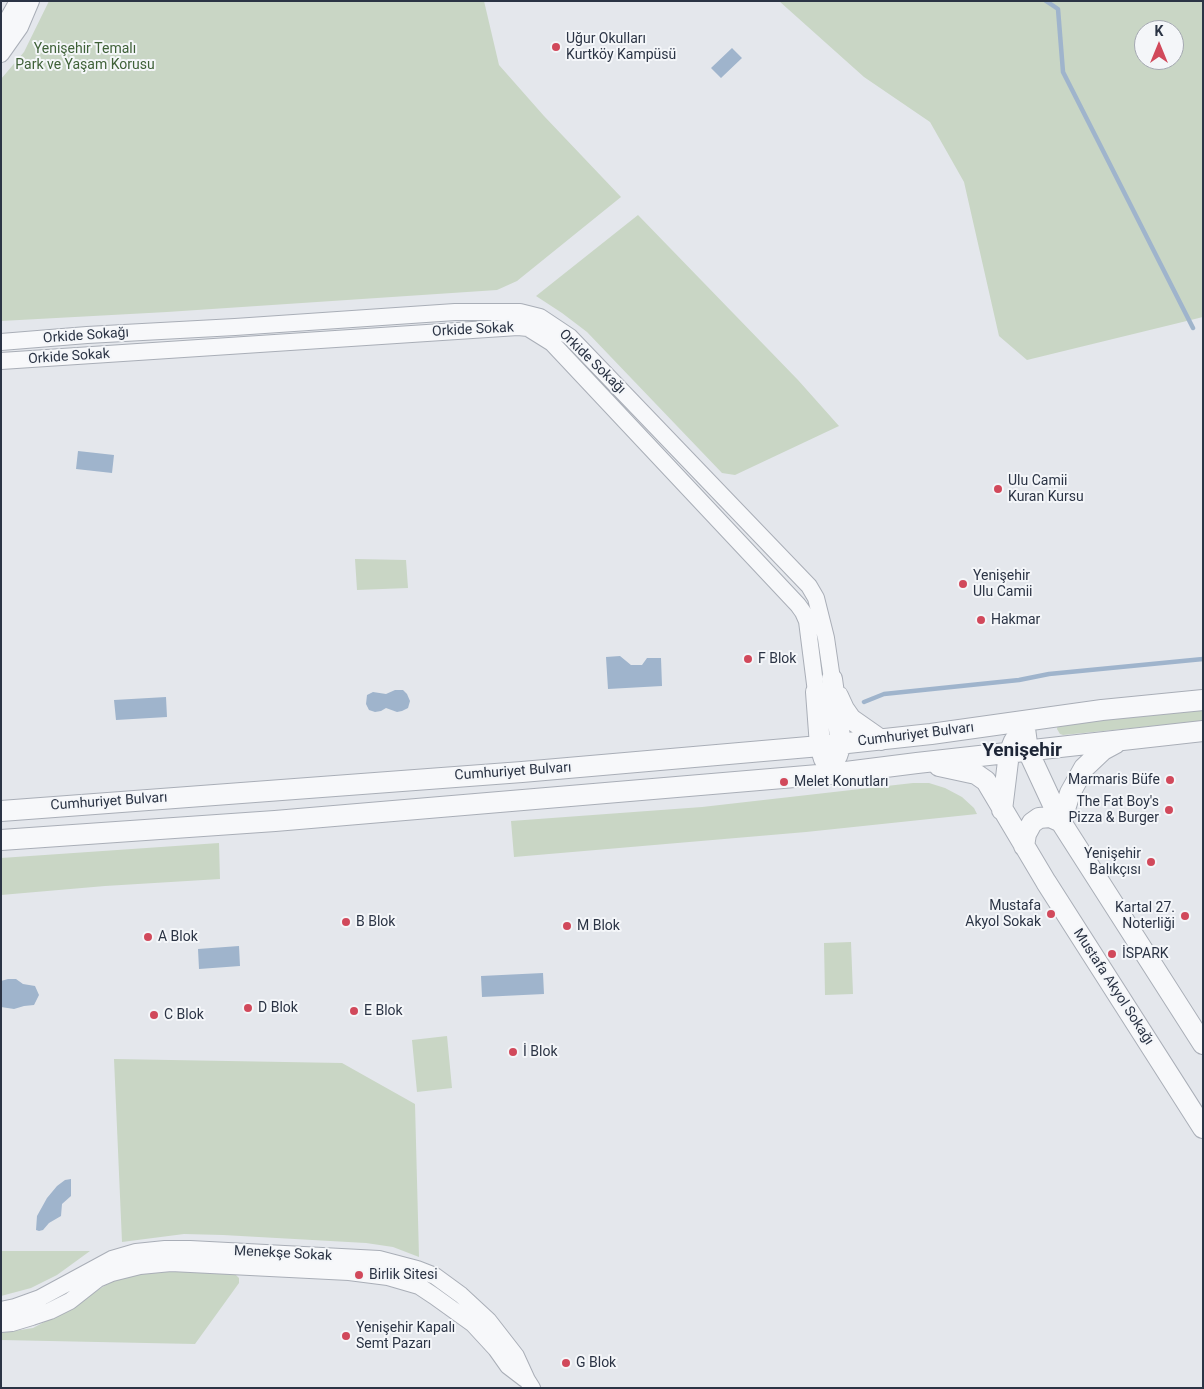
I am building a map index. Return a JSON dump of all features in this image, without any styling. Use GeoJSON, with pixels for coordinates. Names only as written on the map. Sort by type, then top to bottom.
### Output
{"type":"FeatureCollection","features":[{"type":"Feature","properties":{"kind":"street"},"geometry":{"type":"LineString","coordinates":[[1,31],[18,1]]}},
{"type":"Feature","properties":{"kind":"street"},"geometry":{"type":"LineString","coordinates":[[1,54],[20,27],[31,1]]}},
{"type":"Feature","properties":{"kind":"street","name":"Orkide Sokağı"},"geometry":{"type":"LineString","coordinates":[[1,342],[455,312],[520,312],[530,314],[549,322],[570,337],[809,586],[816,598],[826,638],[832,679]]}},
{"type":"Feature","properties":{"kind":"street","name":"Orkide Sokak"},"geometry":{"type":"LineString","coordinates":[[1,361],[518,326],[537,332],[559,350],[798,605],[806,621],[816,692]]}},
{"type":"Feature","properties":{"kind":"street"},"geometry":{"type":"LineString","coordinates":[[172,331],[173,350]]}},
{"type":"Feature","properties":{"kind":"street"},"geometry":{"type":"LineString","coordinates":[[832,679],[844,709],[851,719],[882,740]]}},
{"type":"Feature","properties":{"kind":"street"},"geometry":{"type":"LineString","coordinates":[[830,774],[841,744],[832,679]]}},
{"type":"Feature","properties":{"kind":"street"},"geometry":{"type":"LineString","coordinates":[[816,692],[820,746],[830,774]]}},
{"type":"Feature","properties":{"kind":"street"},"geometry":{"type":"LineString","coordinates":[[780,750],[803,732],[812,710],[816,692]]}},
{"type":"Feature","properties":{"kind":"street","name":"Cumhuriyet Bulvarı"},"geometry":{"type":"LineString","coordinates":[[1,811],[522,772],[780,750],[882,740],[1102,710],[1203,700]]}},
{"type":"Feature","properties":{"kind":"street"},"geometry":{"type":"LineString","coordinates":[[1002,810],[1019,752],[1024,721]]}},
{"type":"Feature","properties":{"kind":"street","name":"Cumhuriyet Bulvarı"},"geometry":{"type":"LineString","coordinates":[[1,840],[285,820],[830,774],[1203,731]]}},
{"type":"Feature","properties":{"kind":"street"},"geometry":{"type":"LineString","coordinates":[[1061,822],[1070,793],[1084,768],[1103,750],[1120,741]]}},
{"type":"Feature","properties":{"kind":"street"},"geometry":{"type":"LineString","coordinates":[[1019,752],[1061,822],[1203,1044]]}},
{"type":"Feature","properties":{"kind":"street","name":"Mustafa Akyol Sokağı"},"geometry":{"type":"LineString","coordinates":[[917,763],[976,774],[986,782],[1024,846],[1203,1128]]}},
{"type":"Feature","properties":{"kind":"street"},"geometry":{"type":"LineString","coordinates":[[1024,846],[1026,834],[1032,823],[1039,818],[1050,817],[1061,822]]}},
{"type":"Feature","properties":{"kind":"street","name":"Menekşe Sokak"},"geometry":{"type":"LineString","coordinates":[[1,1310],[40,1298],[98,1265],[136,1252],[190,1249],[258,1260]]}},
{"type":"Feature","properties":{"kind":"street","name":"Menekşe Sokak"},"geometry":{"type":"LineString","coordinates":[[1,1324],[25,1319],[50,1310],[70,1301],[98,1279],[132,1268],[171,1263],[379,1259],[417,1269],[434,1276],[461,1295],[488,1320],[516,1356],[529,1384]]}},
{"type":"Feature","properties":{"kind":"green space","name":"Yenişehir Temalı Park ve Yaşam Korusu"},"geometry":{"type":"Polygon","coordinates":[[[49,1],[484,1],[499,65],[544,116],[621,197],[517,281],[497,290],[1,321],[1,79],[24,52],[49,1]]]}},
{"type":"Feature","properties":{"kind":"green space"},"geometry":{"type":"Polygon","coordinates":[[[779,1],[1203,1],[1203,317],[1027,360],[999,336],[964,182],[930,122],[864,77],[779,1]]]}},
{"type":"Feature","properties":{"kind":"green space"},"geometry":{"type":"Polygon","coordinates":[[[638,215],[798,380],[839,426],[735,475],[722,473],[587,332],[536,296],[638,215]]]}},
{"type":"Feature","properties":{"kind":"green space"},"geometry":{"type":"Polygon","coordinates":[[[355,559],[406,560],[408,588],[357,590],[355,559]]]}},
{"type":"Feature","properties":{"kind":"green space"},"geometry":{"type":"Polygon","coordinates":[[[1203,707],[1203,721],[1063,735],[1057,729],[1058,723],[1203,707]]]}},
{"type":"Feature","properties":{"kind":"green space"},"geometry":{"type":"Polygon","coordinates":[[[913,783],[929,783],[945,788],[962,797],[974,808],[977,814],[806,832],[514,857],[511,821],[702,807],[913,783]]]}},
{"type":"Feature","properties":{"kind":"green space"},"geometry":{"type":"Polygon","coordinates":[[[219,843],[220,879],[1,895],[1,858],[219,843]]]}},
{"type":"Feature","properties":{"kind":"green space"},"geometry":{"type":"Polygon","coordinates":[[[851,942],[853,994],[825,995],[824,943],[851,942]]]}},
{"type":"Feature","properties":{"kind":"green space"},"geometry":{"type":"Polygon","coordinates":[[[447,1036],[452,1088],[417,1092],[412,1040],[447,1036]]]}},
{"type":"Feature","properties":{"kind":"green space"},"geometry":{"type":"Polygon","coordinates":[[[114,1059],[342,1063],[415,1104],[419,1257],[393,1247],[366,1243],[223,1235],[184,1234],[122,1242],[114,1059]]]}},
{"type":"Feature","properties":{"kind":"green space"},"geometry":{"type":"Polygon","coordinates":[[[1,1251],[90,1251],[57,1275],[31,1288],[1,1296],[1,1251]]]}},
{"type":"Feature","properties":{"kind":"green space"},"geometry":{"type":"Polygon","coordinates":[[[160,1270],[234,1273],[239,1278],[239,1283],[195,1344],[1,1340],[1,1333],[33,1328],[65,1311],[109,1283],[122,1278],[160,1270]]]}},
{"type":"Feature","properties":{"kind":"water"},"geometry":{"type":"Polygon","coordinates":[[[732,48],[742,58],[721,78],[711,68],[732,48]]]}},
{"type":"Feature","properties":{"kind":"water"},"geometry":{"type":"Polygon","coordinates":[[[78,451],[114,455],[112,473],[76,469],[78,451]]]}},
{"type":"Feature","properties":{"kind":"water"},"geometry":{"type":"Polygon","coordinates":[[[620,656],[631,665],[642,665],[647,658],[661,658],[662,686],[608,689],[606,657],[620,656]]]}},
{"type":"Feature","properties":{"kind":"water"},"geometry":{"type":"Polygon","coordinates":[[[395,690],[403,690],[407,694],[410,701],[408,708],[397,712],[386,708],[375,712],[369,710],[366,704],[367,695],[373,692],[386,694],[395,690]]]}},
{"type":"Feature","properties":{"kind":"water"},"geometry":{"type":"Polygon","coordinates":[[[166,697],[167,717],[116,720],[114,700],[166,697]]]}},
{"type":"Feature","properties":{"kind":"water"},"geometry":{"type":"Polygon","coordinates":[[[239,946],[240,966],[199,969],[198,949],[239,946]]]}},
{"type":"Feature","properties":{"kind":"water"},"geometry":{"type":"Polygon","coordinates":[[[543,973],[544,994],[482,997],[481,976],[543,973]]]}},
{"type":"Feature","properties":{"kind":"water"},"geometry":{"type":"Polygon","coordinates":[[[16,979],[23,984],[35,986],[39,995],[34,1005],[14,1009],[1,1007],[1,981],[16,979]]]}},
{"type":"Feature","properties":{"kind":"water"},"geometry":{"type":"Polygon","coordinates":[[[71,1179],[71,1196],[62,1204],[61,1216],[49,1223],[43,1230],[36,1230],[37,1216],[47,1198],[57,1186],[65,1180],[71,1179]]]}},
{"type":"Feature","properties":{"kind":"waterway"},"geometry":{"type":"LineString","coordinates":[[1046,1],[1058,9],[1063,72],[1193,328]]}},
{"type":"Feature","properties":{"kind":"waterway"},"geometry":{"type":"LineString","coordinates":[[864,702],[884,694],[1019,680],[1049,674],[1203,659]]}},
{"type":"Feature","properties":{"kind":"place","name":"Uğur Okulları Kurtköy Kampüsü"},"geometry":{"type":"Point","coordinates":[556,47]}},
{"type":"Feature","properties":{"kind":"place","name":"Ulu Camii Kuran Kursu"},"geometry":{"type":"Point","coordinates":[998,489]}},
{"type":"Feature","properties":{"kind":"place","name":"Yenişehir Ulu Camii"},"geometry":{"type":"Point","coordinates":[963,584]}},
{"type":"Feature","properties":{"kind":"place","name":"Hakmar"},"geometry":{"type":"Point","coordinates":[981,620]}},
{"type":"Feature","properties":{"kind":"place","name":"F Blok"},"geometry":{"type":"Point","coordinates":[748,659]}},
{"type":"Feature","properties":{"kind":"place","name":"Marmaris Büfe"},"geometry":{"type":"Point","coordinates":[1170,780]}},
{"type":"Feature","properties":{"kind":"place","name":"Melet Konutları"},"geometry":{"type":"Point","coordinates":[784,782]}},
{"type":"Feature","properties":{"kind":"place","name":"The Fat Boy's Pizza & Burger"},"geometry":{"type":"Point","coordinates":[1169,810]}},
{"type":"Feature","properties":{"kind":"place","name":"Yenişehir Balıkçısı"},"geometry":{"type":"Point","coordinates":[1151,862]}},
{"type":"Feature","properties":{"kind":"place","name":"Mustafa Akyol Sokak"},"geometry":{"type":"Point","coordinates":[1051,914]}},
{"type":"Feature","properties":{"kind":"place","name":"Kartal 27. Noterliği"},"geometry":{"type":"Point","coordinates":[1185,916]}},
{"type":"Feature","properties":{"kind":"place","name":"B Blok"},"geometry":{"type":"Point","coordinates":[346,922]}},
{"type":"Feature","properties":{"kind":"place","name":"M Blok"},"geometry":{"type":"Point","coordinates":[567,926]}},
{"type":"Feature","properties":{"kind":"place","name":"A Blok"},"geometry":{"type":"Point","coordinates":[148,937]}},
{"type":"Feature","properties":{"kind":"place","name":"İSPARK"},"geometry":{"type":"Point","coordinates":[1112,954]}},
{"type":"Feature","properties":{"kind":"place","name":"D Blok"},"geometry":{"type":"Point","coordinates":[248,1008]}},
{"type":"Feature","properties":{"kind":"place","name":"E Blok"},"geometry":{"type":"Point","coordinates":[354,1011]}},
{"type":"Feature","properties":{"kind":"place","name":"C Blok"},"geometry":{"type":"Point","coordinates":[154,1015]}},
{"type":"Feature","properties":{"kind":"place","name":"İ Blok"},"geometry":{"type":"Point","coordinates":[513,1052]}},
{"type":"Feature","properties":{"kind":"place","name":"Birlik Sitesi"},"geometry":{"type":"Point","coordinates":[359,1275]}},
{"type":"Feature","properties":{"kind":"place","name":"Yenişehir Kapalı Semt Pazarı"},"geometry":{"type":"Point","coordinates":[346,1336]}},
{"type":"Feature","properties":{"kind":"place","name":"G Blok"},"geometry":{"type":"Point","coordinates":[566,1363]}},
{"type":"Feature","properties":{"kind":"district","name":"Yenişehir"},"geometry":{"type":"Point","coordinates":[1022,751]}}]}
